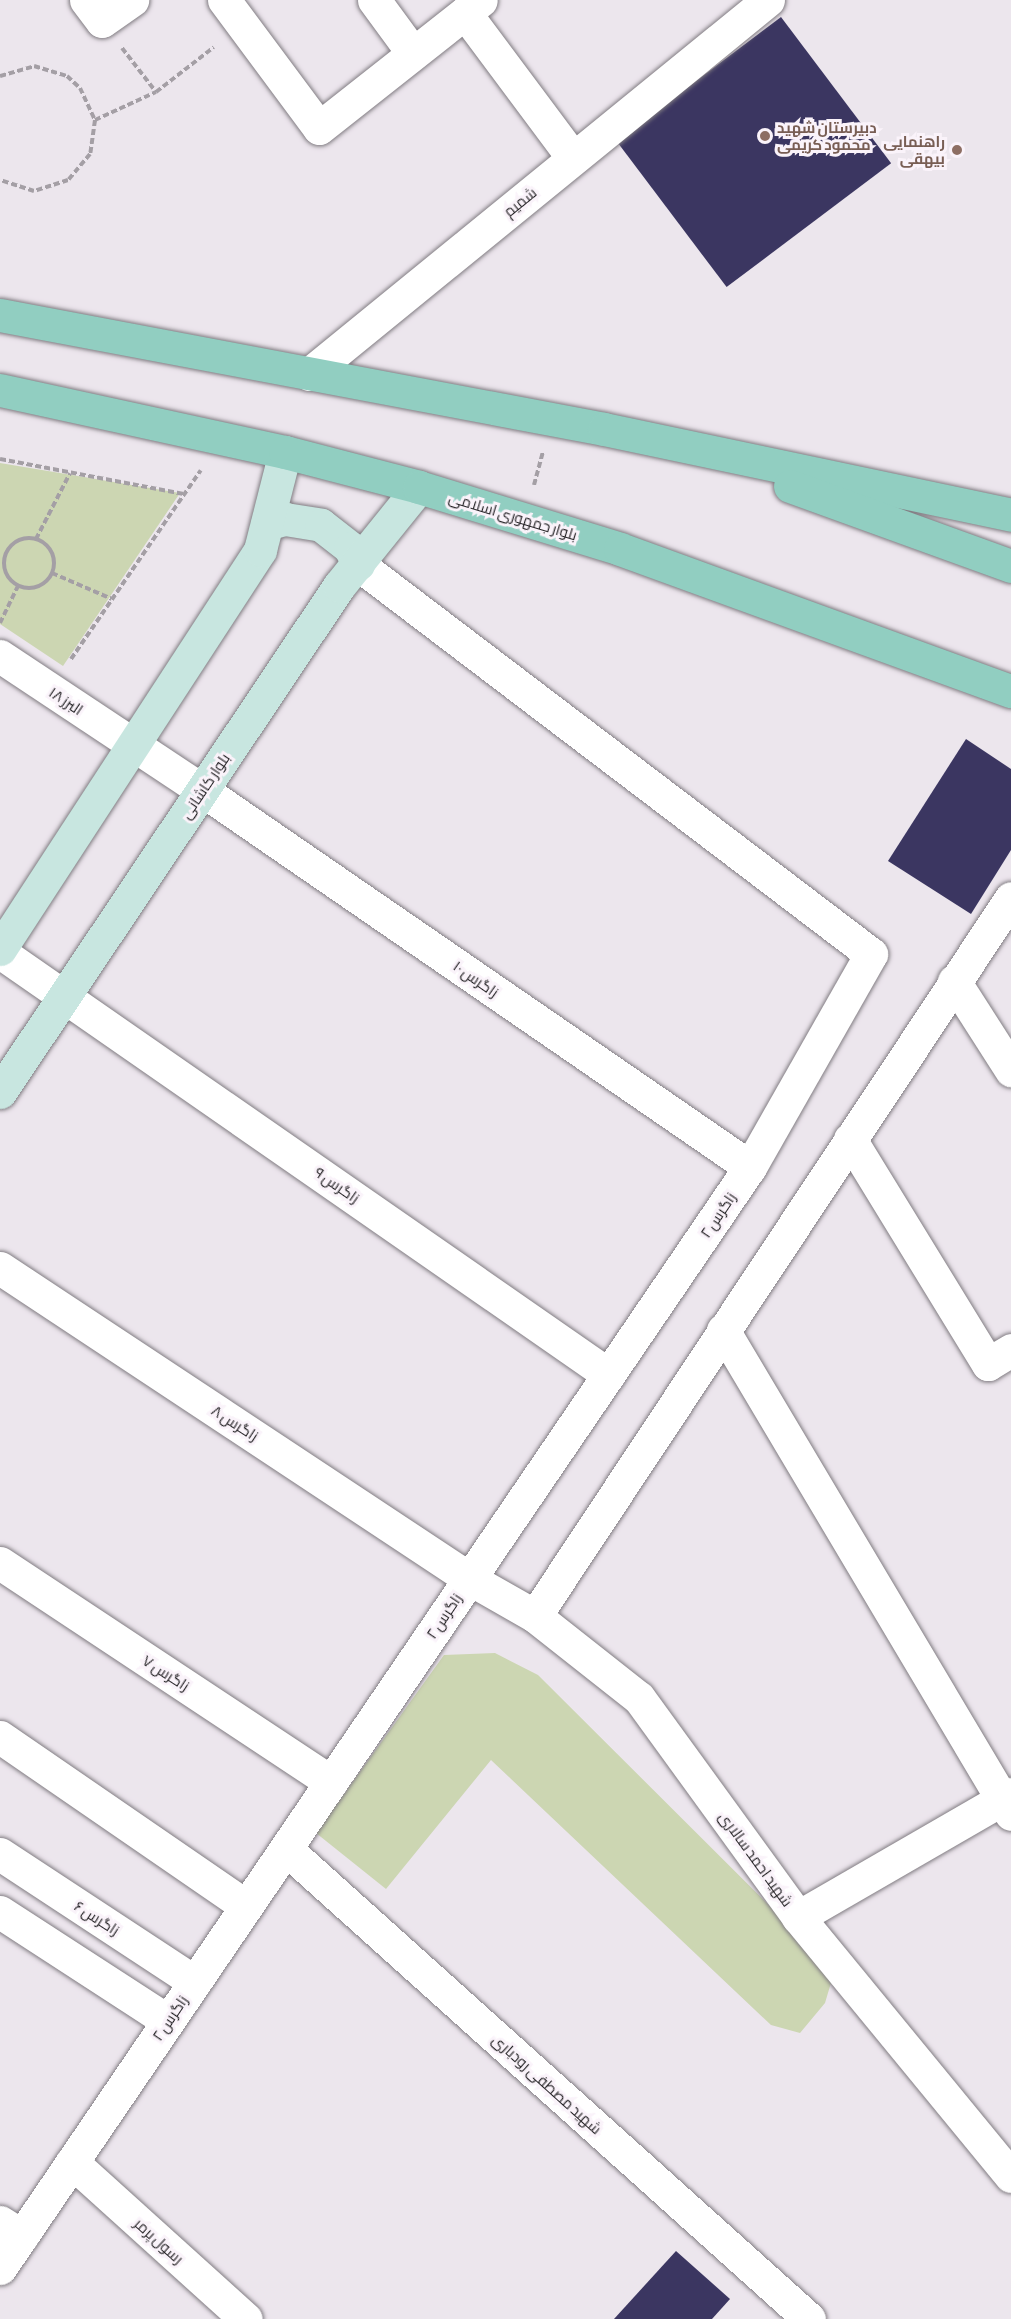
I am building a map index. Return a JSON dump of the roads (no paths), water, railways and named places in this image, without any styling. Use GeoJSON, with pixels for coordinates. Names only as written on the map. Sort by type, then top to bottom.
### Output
{"type":"FeatureCollection","features":[{"type":"Feature","properties":{"kind":"main road"},"geometry":{"type":"LineString","coordinates":[[0,315],[552,419],[1011,515]]}},
{"type":"Feature","properties":{"kind":"main road","name":"بلوار جمهوری اسلامی"},"geometry":{"type":"LineString","coordinates":[[0,390],[285,452],[418,487],[620,549],[980,677],[1011,691]]}},
{"type":"Feature","properties":{"kind":"main road"},"geometry":{"type":"LineString","coordinates":[[676,446],[1011,566]]}},
{"type":"Feature","properties":{"kind":"main road"},"geometry":{"type":"LineString","coordinates":[[0,951],[260,550],[285,452]]}},
{"type":"Feature","properties":{"kind":"main road","name":"بلوار کاشانی"},"geometry":{"type":"LineString","coordinates":[[0,1092],[339,586],[418,487]]}},
{"type":"Feature","properties":{"kind":"main road"},"geometry":{"type":"LineString","coordinates":[[267,525],[285,519],[321,525],[350,548],[358,564]]}},
{"type":"Feature","properties":{"kind":"main road"},"geometry":{"type":"LineString","coordinates":[[980,677],[1011,669]]}},
{"type":"Feature","properties":{"kind":"street"},"geometry":{"type":"LineString","coordinates":[[94,11],[132,0]]}},
{"type":"Feature","properties":{"kind":"street"},"geometry":{"type":"LineString","coordinates":[[374,0],[413,53]]}},
{"type":"Feature","properties":{"kind":"street","name":"شمیم"},"geometry":{"type":"LineString","coordinates":[[309,374],[768,0]]}},
{"type":"Feature","properties":{"kind":"street"},"geometry":{"type":"LineString","coordinates":[[233,12],[319,128],[473,6],[573,158]]}},
{"type":"Feature","properties":{"kind":"street","name":"زاگرس ۲"},"geometry":{"type":"LineString","coordinates":[[0,2268],[11,2229],[72,2162],[750,1167],[871,954],[358,564]]}},
{"type":"Feature","properties":{"kind":"street","name":"البرز ۱۸"},"geometry":{"type":"LineString","coordinates":[[0,656],[202,790]]}},
{"type":"Feature","properties":{"kind":"street","name":"زاگرس ۱۰"},"geometry":{"type":"LineString","coordinates":[[202,790],[750,1167]]}},
{"type":"Feature","properties":{"kind":"street"},"geometry":{"type":"LineString","coordinates":[[535,1616],[1011,897]]}},
{"type":"Feature","properties":{"kind":"street","name":"زاگرس ۹"},"geometry":{"type":"LineString","coordinates":[[0,951],[609,1375]]}},
{"type":"Feature","properties":{"kind":"street"},"geometry":{"type":"LineString","coordinates":[[954,981],[1011,1070]]}},
{"type":"Feature","properties":{"kind":"street"},"geometry":{"type":"LineString","coordinates":[[850,1139],[988,1364],[1011,1350]]}},
{"type":"Feature","properties":{"kind":"street","name":"زاگرس ۸"},"geometry":{"type":"LineString","coordinates":[[0,1268],[470,1579]]}},
{"type":"Feature","properties":{"kind":"street"},"geometry":{"type":"LineString","coordinates":[[723,1330],[1008,1802],[798,1917]]}},
{"type":"Feature","properties":{"kind":"street","name":"زاگرس ۷"},"geometry":{"type":"LineString","coordinates":[[0,1563],[331,1782]]}},
{"type":"Feature","properties":{"kind":"street","name":"شهید احمد سالاری"},"geometry":{"type":"LineString","coordinates":[[470,1579],[535,1616],[639,1698],[798,1917],[1011,2176]]}},
{"type":"Feature","properties":{"kind":"street"},"geometry":{"type":"LineString","coordinates":[[0,1737],[246,1906]]}},
{"type":"Feature","properties":{"kind":"street","name":"شهید مصطفی رودباری"},"geometry":{"type":"LineString","coordinates":[[286,1849],[809,2319]]}},
{"type":"Feature","properties":{"kind":"street","name":"زاگرس ۶"},"geometry":{"type":"LineString","coordinates":[[0,1854],[195,1982]]}},
{"type":"Feature","properties":{"kind":"street"},"geometry":{"type":"LineString","coordinates":[[0,1912],[168,2021]]}},
{"type":"Feature","properties":{"kind":"street","name":"رسول پرمر"},"geometry":{"type":"LineString","coordinates":[[72,2162],[246,2319]]}},
{"type":"Feature","properties":{"kind":"place","name":"دبیرستان شهید محمود کریمی"},"geometry":{"type":"Point","coordinates":[765,136]}},
{"type":"Feature","properties":{"kind":"place","name":"راهنمایی بیهقی"},"geometry":{"type":"Point","coordinates":[957,150]}}]}
